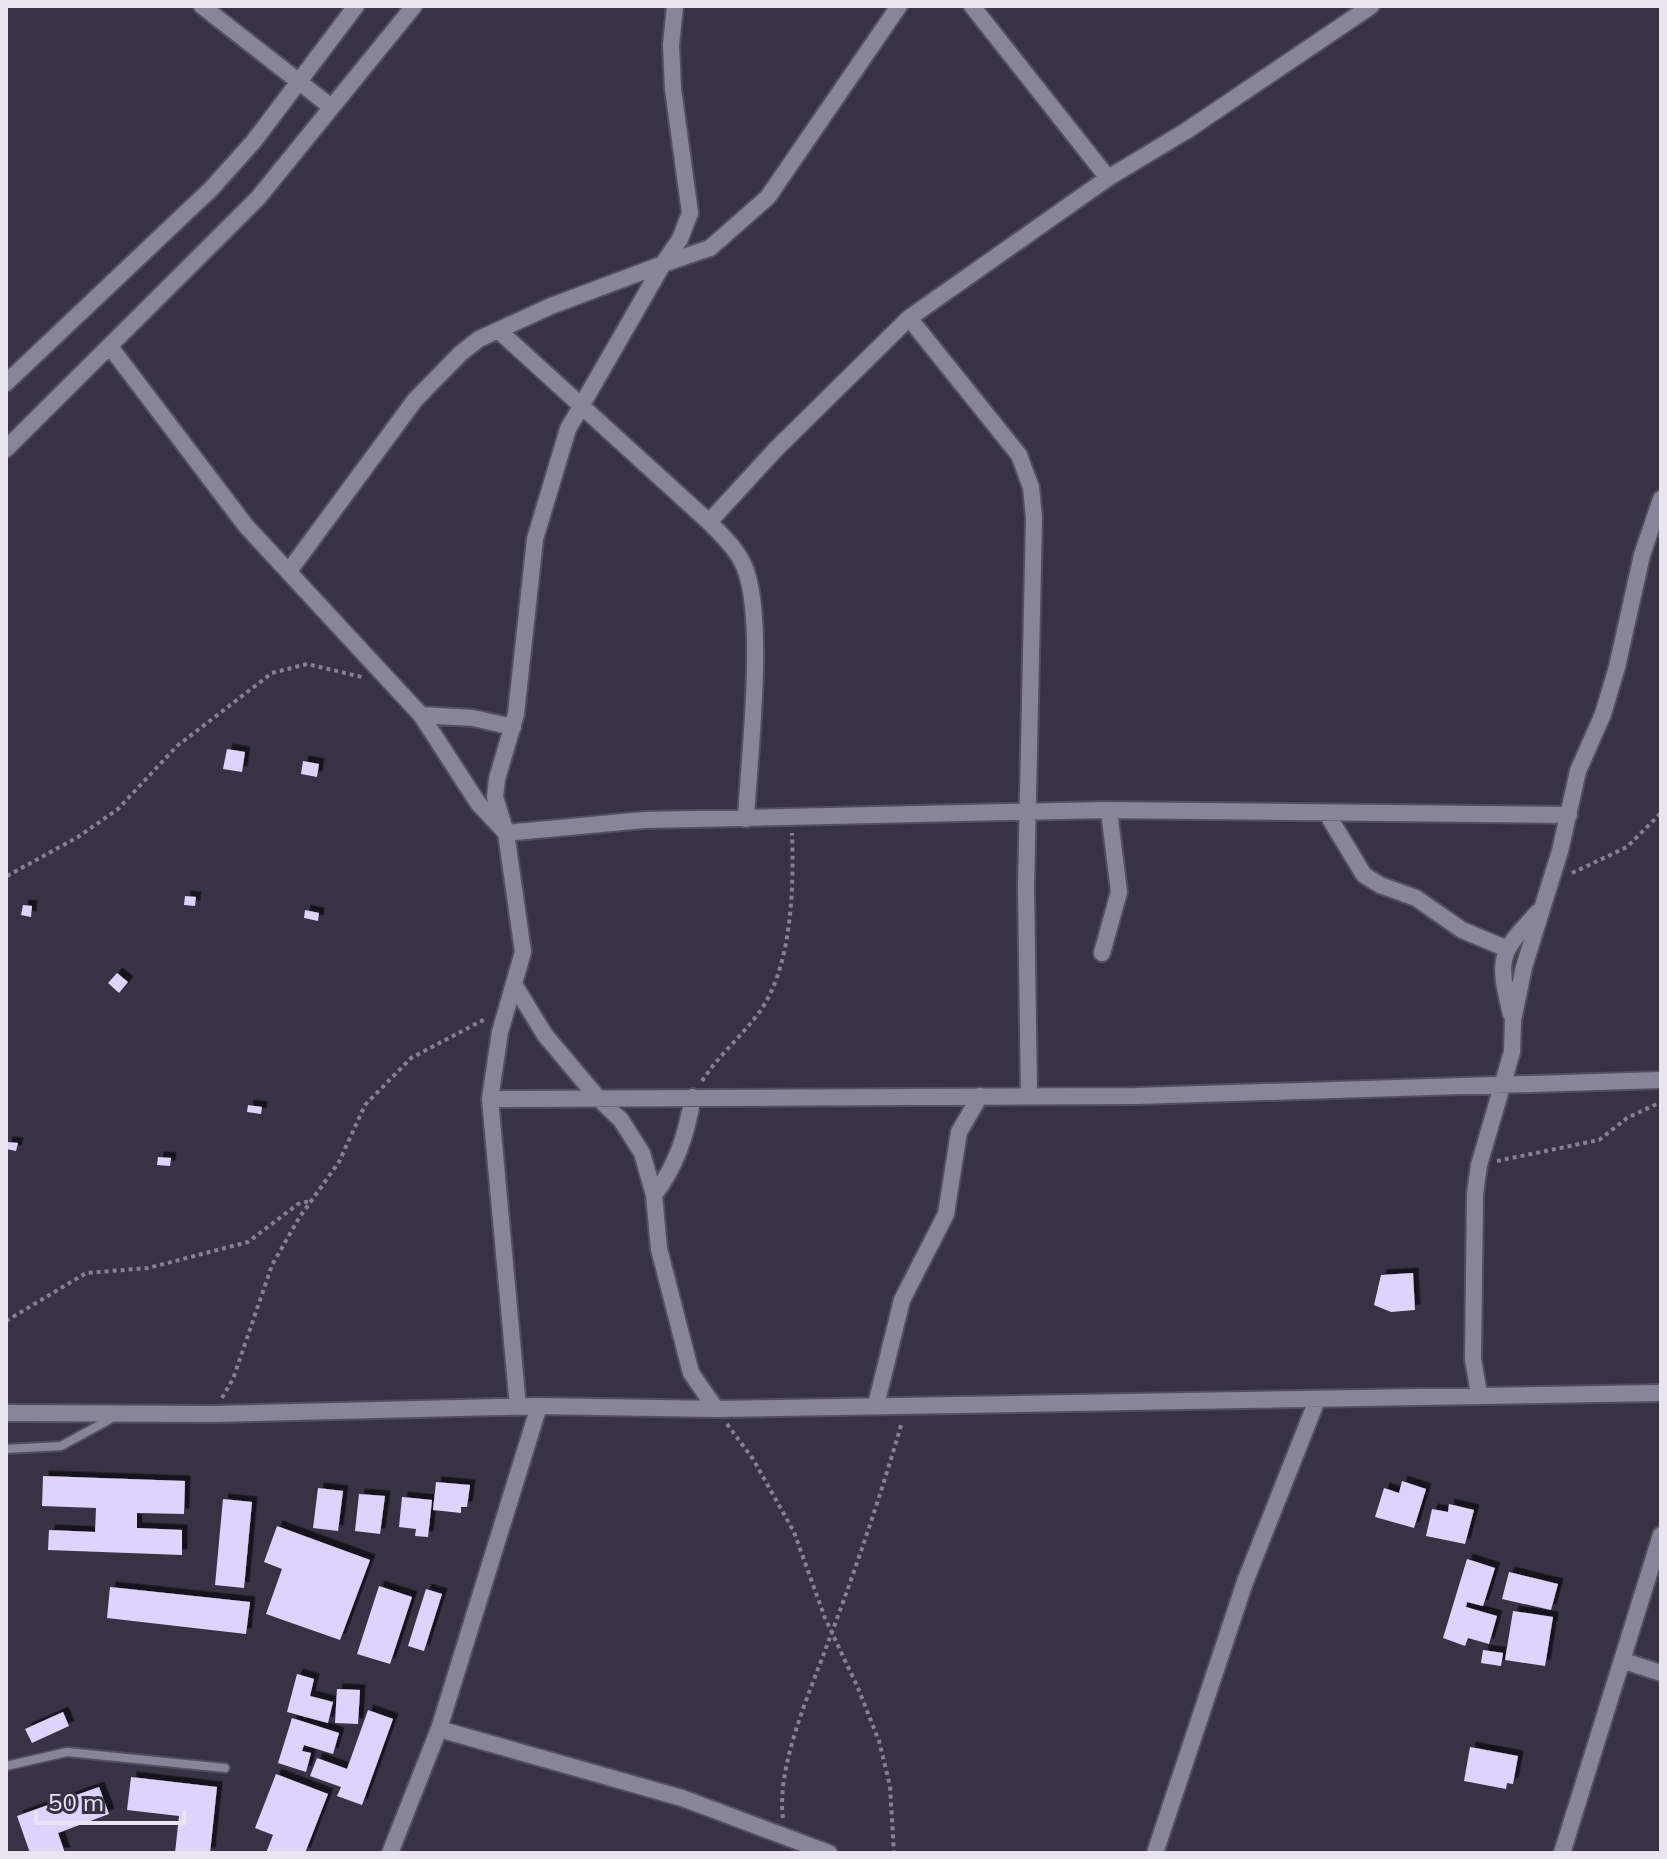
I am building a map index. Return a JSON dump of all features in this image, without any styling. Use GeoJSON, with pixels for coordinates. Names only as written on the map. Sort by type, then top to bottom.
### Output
{"type":"FeatureCollection","features":[{"type":"Feature","properties":{"kind":"street"},"geometry":{"type":"LineString","coordinates":[[202,6],[330,106]]}},
{"type":"Feature","properties":{"kind":"street"},"geometry":{"type":"LineString","coordinates":[[6,383],[211,189],[254,141],[356,6]]}},
{"type":"Feature","properties":{"kind":"street"},"geometry":{"type":"LineString","coordinates":[[6,449],[111,348],[258,198],[414,6]]}},
{"type":"Feature","properties":{"kind":"street"},"geometry":{"type":"LineString","coordinates":[[518,1407],[490,1099],[500,1032],[521,965],[522,940],[506,833],[495,797],[497,779],[513,727],[535,539],[568,429],[680,239],[690,213],[673,89],[671,45],[675,6]]}},
{"type":"Feature","properties":{"kind":"street"},"geometry":{"type":"LineString","coordinates":[[289,571],[415,400],[461,353],[498,330],[710,248],[768,197],[899,6]]}},
{"type":"Feature","properties":{"kind":"street"},"geometry":{"type":"LineString","coordinates":[[972,6],[1108,178]]}},
{"type":"Feature","properties":{"kind":"street"},"geometry":{"type":"LineString","coordinates":[[709,522],[776,449],[909,318],[1108,178],[1186,131],[1371,6]]}},
{"type":"Feature","properties":{"kind":"street"},"geometry":{"type":"LineString","coordinates":[[909,318],[1019,455],[1031,487],[1034,518],[1032,735],[1027,814],[1029,1096]]}},
{"type":"Feature","properties":{"kind":"street"},"geometry":{"type":"LineString","coordinates":[[498,330],[709,522],[739,557],[752,596],[753,657],[746,819]]}},
{"type":"Feature","properties":{"kind":"street"},"geometry":{"type":"LineString","coordinates":[[111,348],[246,526],[387,682],[421,715],[478,803],[506,833]]}},
{"type":"Feature","properties":{"kind":"street"},"geometry":{"type":"LineString","coordinates":[[1479,1394],[1473,1344],[1475,1194],[1479,1165],[1512,1052],[1513,1020],[1540,910],[1551,882],[1578,771],[1603,714],[1617,667],[1642,555],[1661,499]]}},
{"type":"Feature","properties":{"kind":"street"},"geometry":{"type":"LineString","coordinates":[[421,715],[473,718],[513,727]]}},
{"type":"Feature","properties":{"kind":"street"},"geometry":{"type":"LineString","coordinates":[[1102,953],[1119,892],[1109,811]]}},
{"type":"Feature","properties":{"kind":"street"},"geometry":{"type":"LineString","coordinates":[[506,833],[644,820],[1109,811],[1569,815]]}},
{"type":"Feature","properties":{"kind":"street"},"geometry":{"type":"LineString","coordinates":[[1327,814],[1364,875],[1380,885],[1416,898],[1462,930],[1505,948]]}},
{"type":"Feature","properties":{"kind":"street"},"geometry":{"type":"LineString","coordinates":[[1513,1020],[1502,967],[1505,948],[1540,910]]}},
{"type":"Feature","properties":{"kind":"street"},"geometry":{"type":"LineString","coordinates":[[515,986],[545,1035],[633,1137],[650,1176],[659,1249],[691,1373],[716,1409]]}},
{"type":"Feature","properties":{"kind":"street"},"geometry":{"type":"LineString","coordinates":[[490,1099],[1302,1093],[1661,1080]]}},
{"type":"Feature","properties":{"kind":"street"},"geometry":{"type":"LineString","coordinates":[[876,1405],[902,1300],[946,1214],[959,1132],[980,1096]]}},
{"type":"Feature","properties":{"kind":"street"},"geometry":{"type":"LineString","coordinates":[[654,1195],[673,1169],[681,1149],[693,1097]]}},
{"type":"Feature","properties":{"kind":"street"},"geometry":{"type":"LineString","coordinates":[[6,1413],[214,1414],[539,1406],[716,1409],[1661,1393]]}},
{"type":"Feature","properties":{"kind":"street"},"geometry":{"type":"LineString","coordinates":[[1155,1853],[1245,1582],[1317,1400]]}},
{"type":"Feature","properties":{"kind":"street"},"geometry":{"type":"LineString","coordinates":[[390,1853],[439,1729],[539,1406]]}},
{"type":"Feature","properties":{"kind":"street"},"geometry":{"type":"LineString","coordinates":[[1562,1853],[1661,1535]]}},
{"type":"Feature","properties":{"kind":"street"},"geometry":{"type":"LineString","coordinates":[[1624,1661],[1661,1673]]}},
{"type":"Feature","properties":{"kind":"street"},"geometry":{"type":"LineString","coordinates":[[439,1729],[682,1798],[829,1853]]}},
{"type":"Feature","properties":{"kind":"lane"},"geometry":{"type":"LineString","coordinates":[[6,1449],[61,1446],[119,1414]]}},
{"type":"Feature","properties":{"kind":"lane"},"geometry":{"type":"LineString","coordinates":[[6,1766],[67,1752],[225,1768]]}},
{"type":"Feature","properties":{"kind":"path"},"geometry":{"type":"LineString","coordinates":[[7,876],[78,837],[118,809],[177,746],[272,673],[307,664],[387,682]]}},
{"type":"Feature","properties":{"kind":"path"},"geometry":{"type":"LineString","coordinates":[[1551,882],[1627,847],[1661,813]]}},
{"type":"Feature","properties":{"kind":"path"},"geometry":{"type":"LineString","coordinates":[[693,1097],[716,1061],[759,1013],[781,971],[793,871],[791,819]]}},
{"type":"Feature","properties":{"kind":"path"},"geometry":{"type":"LineString","coordinates":[[214,1414],[233,1379],[272,1265],[339,1162],[365,1105],[386,1080],[436,1043],[510,1007]]}},
{"type":"Feature","properties":{"kind":"path"},"geometry":{"type":"LineString","coordinates":[[1479,1165],[1599,1140],[1627,1118],[1661,1102]]}},
{"type":"Feature","properties":{"kind":"path"},"geometry":{"type":"LineString","coordinates":[[6,1321],[86,1273],[148,1268],[248,1242],[298,1204],[313,1200]]}},
{"type":"Feature","properties":{"kind":"path"},"geometry":{"type":"LineString","coordinates":[[788,1840],[783,1793],[790,1756],[882,1489],[907,1404]]}},
{"type":"Feature","properties":{"kind":"path"},"geometry":{"type":"LineString","coordinates":[[716,1409],[753,1459],[794,1532],[832,1632],[879,1741],[890,1786],[894,1853]]}},
{"type":"Feature","properties":{"kind":"building"},"geometry":{"type":"Polygon","coordinates":[[[227,749],[245,752],[242,772],[223,769],[227,749]]]}},
{"type":"Feature","properties":{"kind":"building"},"geometry":{"type":"Polygon","coordinates":[[[303,761],[319,764],[317,777],[301,774],[303,761]]]}},
{"type":"Feature","properties":{"kind":"building"},"geometry":{"type":"Polygon","coordinates":[[[185,896],[196,897],[195,906],[184,905],[185,896]]]}},
{"type":"Feature","properties":{"kind":"building"},"geometry":{"type":"Polygon","coordinates":[[[23,905],[32,906],[31,917],[21,915],[23,905]]]}},
{"type":"Feature","properties":{"kind":"building"},"geometry":{"type":"Polygon","coordinates":[[[305,910],[319,913],[318,921],[304,918],[305,910]]]}},
{"type":"Feature","properties":{"kind":"building"},"geometry":{"type":"Polygon","coordinates":[[[117,973],[128,982],[119,993],[108,983],[117,973]]]}},
{"type":"Feature","properties":{"kind":"building"},"geometry":{"type":"Polygon","coordinates":[[[248,1105],[262,1107],[261,1114],[247,1112],[248,1105]]]}},
{"type":"Feature","properties":{"kind":"building"},"geometry":{"type":"Polygon","coordinates":[[[7,1142],[18,1143],[16,1151],[6,1149],[7,1142]]]}},
{"type":"Feature","properties":{"kind":"building"},"geometry":{"type":"Polygon","coordinates":[[[158,1157],[171,1158],[170,1166],[157,1165],[158,1157]]]}},
{"type":"Feature","properties":{"kind":"building"},"geometry":{"type":"Polygon","coordinates":[[[1413,1273],[1415,1310],[1391,1312],[1374,1305],[1381,1275],[1413,1273]]]}},
{"type":"Feature","properties":{"kind":"building"},"geometry":{"type":"Polygon","coordinates":[[[43,1476],[185,1481],[184,1514],[137,1513],[137,1528],[182,1530],[182,1555],[48,1550],[49,1530],[95,1532],[96,1508],[42,1506],[43,1476]]]}},
{"type":"Feature","properties":{"kind":"building"},"geometry":{"type":"Polygon","coordinates":[[[1402,1481],[1426,1489],[1414,1528],[1375,1517],[1384,1488],[1399,1493],[1402,1481]]]}},
{"type":"Feature","properties":{"kind":"building"},"geometry":{"type":"Polygon","coordinates":[[[436,1482],[470,1485],[467,1507],[461,1507],[461,1513],[433,1510],[436,1482]]]}},
{"type":"Feature","properties":{"kind":"building"},"geometry":{"type":"Polygon","coordinates":[[[318,1488],[343,1491],[338,1531],[313,1528],[318,1488]]]}},
{"type":"Feature","properties":{"kind":"building"},"geometry":{"type":"Polygon","coordinates":[[[359,1494],[385,1496],[380,1534],[355,1531],[359,1494]]]}},
{"type":"Feature","properties":{"kind":"building"},"geometry":{"type":"Polygon","coordinates":[[[402,1497],[432,1500],[428,1537],[415,1536],[416,1529],[399,1527],[402,1497]]]}},
{"type":"Feature","properties":{"kind":"building"},"geometry":{"type":"Polygon","coordinates":[[[223,1499],[252,1502],[244,1588],[215,1585],[223,1499]]]}},
{"type":"Feature","properties":{"kind":"building"},"geometry":{"type":"Polygon","coordinates":[[[1449,1504],[1474,1510],[1465,1544],[1426,1536],[1432,1509],[1448,1512],[1449,1504]]]}},
{"type":"Feature","properties":{"kind":"building"},"geometry":{"type":"Polygon","coordinates":[[[277,1526],[370,1560],[340,1640],[266,1614],[282,1569],[264,1562],[277,1526]]]}},
{"type":"Feature","properties":{"kind":"building"},"geometry":{"type":"Polygon","coordinates":[[[1467,1559],[1495,1568],[1483,1606],[1467,1602],[1466,1607],[1497,1616],[1489,1644],[1468,1638],[1465,1646],[1443,1638],[1467,1559]]]}},
{"type":"Feature","properties":{"kind":"building"},"geometry":{"type":"Polygon","coordinates":[[[1509,1572],[1558,1584],[1551,1610],[1502,1599],[1509,1572]]]}},
{"type":"Feature","properties":{"kind":"building"},"geometry":{"type":"Polygon","coordinates":[[[379,1586],[412,1597],[390,1664],[357,1654],[379,1586]]]}},
{"type":"Feature","properties":{"kind":"building"},"geometry":{"type":"Polygon","coordinates":[[[110,1587],[250,1602],[246,1634],[107,1618],[110,1587]]]}},
{"type":"Feature","properties":{"kind":"building"},"geometry":{"type":"Polygon","coordinates":[[[426,1589],[442,1594],[424,1651],[408,1646],[426,1589]]]}},
{"type":"Feature","properties":{"kind":"building"},"geometry":{"type":"Polygon","coordinates":[[[1513,1611],[1553,1617],[1545,1666],[1505,1660],[1513,1611]]]}},
{"type":"Feature","properties":{"kind":"building"},"geometry":{"type":"Polygon","coordinates":[[[1483,1650],[1503,1653],[1501,1666],[1481,1663],[1483,1650]]]}},
{"type":"Feature","properties":{"kind":"building"},"geometry":{"type":"Polygon","coordinates":[[[297,1674],[314,1679],[310,1696],[333,1702],[328,1723],[287,1712],[297,1674]]]}},
{"type":"Feature","properties":{"kind":"building"},"geometry":{"type":"Polygon","coordinates":[[[337,1689],[360,1690],[358,1724],[335,1723],[337,1689]]]}},
{"type":"Feature","properties":{"kind":"building"},"geometry":{"type":"Polygon","coordinates":[[[368,1710],[393,1719],[362,1805],[337,1796],[341,1787],[310,1776],[317,1758],[347,1769],[368,1710]]]}},
{"type":"Feature","properties":{"kind":"building"},"geometry":{"type":"Polygon","coordinates":[[[63,1712],[69,1726],[32,1743],[25,1729],[63,1712]]]}},
{"type":"Feature","properties":{"kind":"building"},"geometry":{"type":"Polygon","coordinates":[[[292,1718],[339,1733],[333,1754],[304,1745],[302,1751],[311,1753],[306,1772],[278,1763],[292,1718]]]}},
{"type":"Feature","properties":{"kind":"building"},"geometry":{"type":"Polygon","coordinates":[[[1470,1747],[1518,1756],[1513,1784],[1507,1783],[1506,1789],[1464,1781],[1470,1747]]]}},
{"type":"Feature","properties":{"kind":"building"},"geometry":{"type":"Polygon","coordinates":[[[276,1774],[328,1794],[305,1853],[266,1853],[273,1835],[255,1828],[276,1774]]]}},
{"type":"Feature","properties":{"kind":"building"},"geometry":{"type":"Polygon","coordinates":[[[131,1777],[217,1787],[210,1853],[175,1853],[179,1816],[127,1810],[131,1777]]]}},
{"type":"Feature","properties":{"kind":"building"},"geometry":{"type":"Polygon","coordinates":[[[99,1787],[109,1814],[58,1833],[65,1853],[30,1853],[17,1816],[99,1787]]]}}]}
